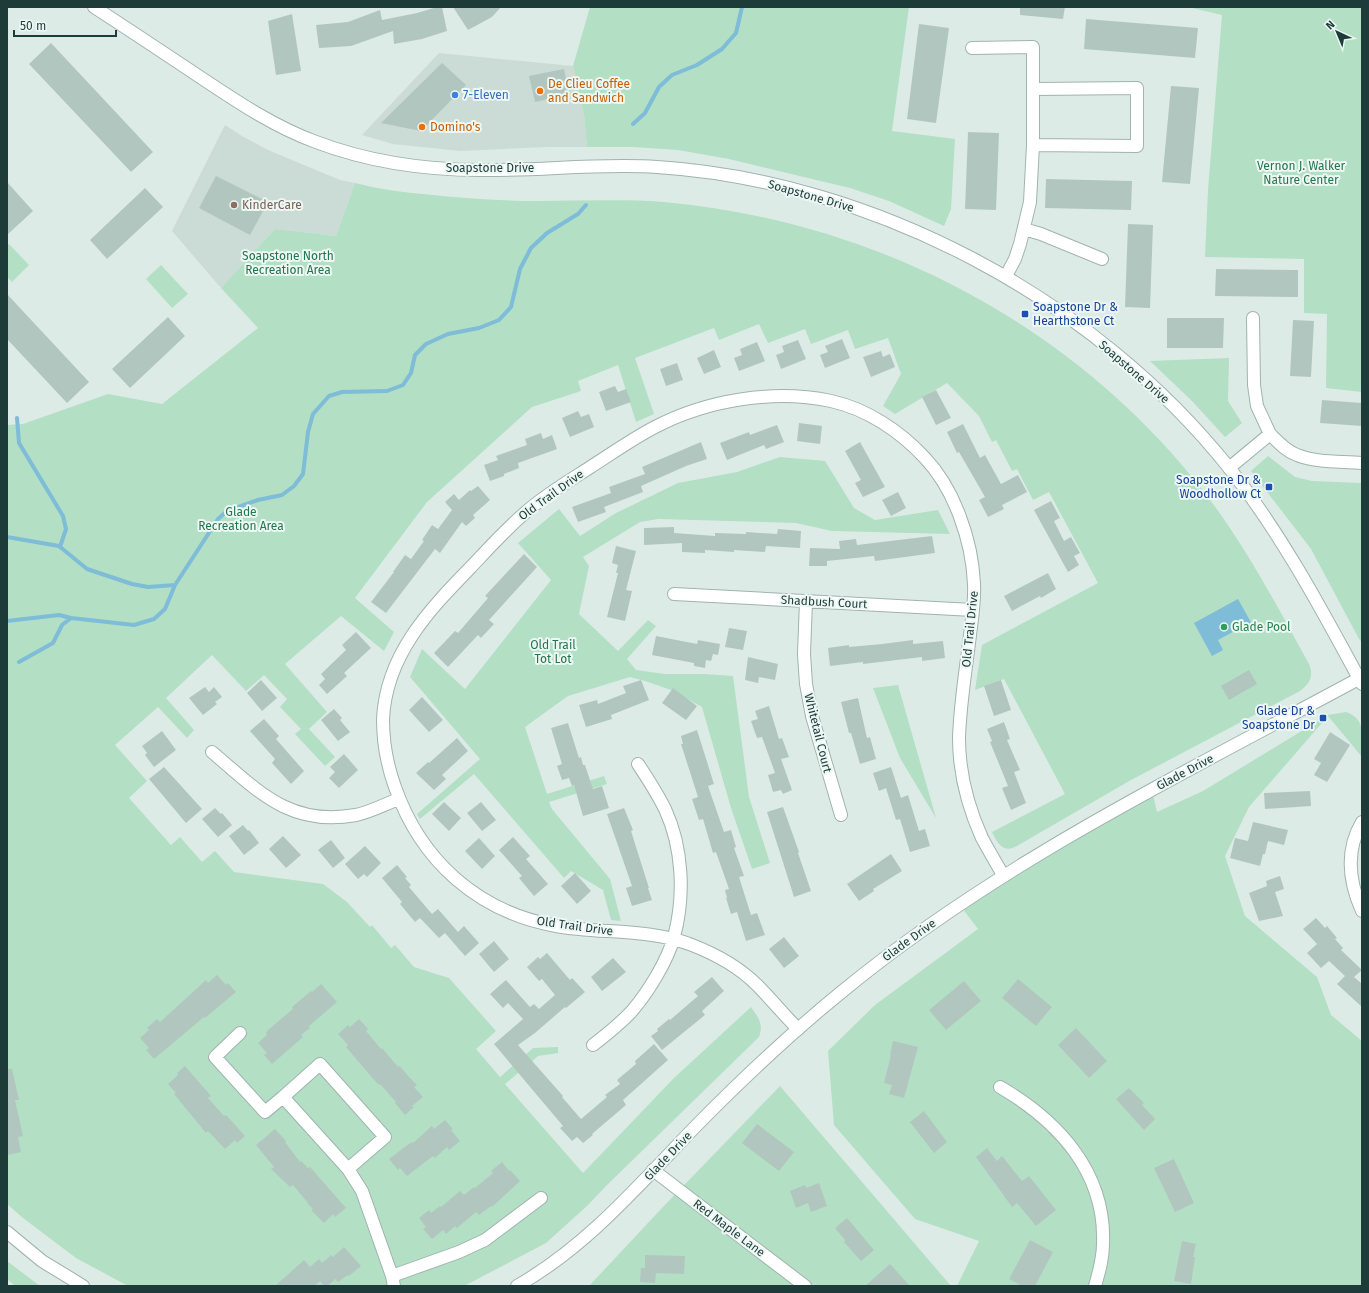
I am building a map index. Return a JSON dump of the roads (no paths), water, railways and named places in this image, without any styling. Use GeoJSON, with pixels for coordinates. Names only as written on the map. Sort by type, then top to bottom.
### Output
{"type":"FeatureCollection","features":[{"type":"Feature","properties":{"kind":"street","name":"Soapstone Drive"},"geometry":{"type":"LineString","coordinates":[[94,7],[266,119],[314,142],[344,151],[395,163],[439,168],[482,170],[633,166],[692,170],[743,178],[795,190],[889,220],[936,240],[1006,276],[1074,321],[1134,369],[1170,403],[1204,439],[1248,493],[1279,539],[1304,579],[1361,680]]}},
{"type":"Feature","properties":{"kind":"street"},"geometry":{"type":"LineString","coordinates":[[972,48],[1033,47],[1033,145],[1030,202],[1015,259],[1006,276]]}},
{"type":"Feature","properties":{"kind":"street"},"geometry":{"type":"LineString","coordinates":[[1033,145],[1137,146],[1137,88],[1034,89]]}},
{"type":"Feature","properties":{"kind":"street"},"geometry":{"type":"LineString","coordinates":[[1024,229],[1041,234],[1102,259]]}},
{"type":"Feature","properties":{"kind":"street"},"geometry":{"type":"LineString","coordinates":[[1253,318],[1254,385],[1256,406],[1270,434],[1284,448],[1297,455],[1313,459],[1362,463]]}},
{"type":"Feature","properties":{"kind":"street","name":"Old Trail Drive"},"geometry":{"type":"LineString","coordinates":[[798,1029],[756,984],[716,955],[693,945],[674,939],[639,934],[561,927],[536,922],[509,913],[487,902],[464,886],[445,869],[427,848],[410,823],[399,799],[384,751],[383,720],[385,700],[398,660],[410,637],[426,614],[500,536],[525,512],[550,493],[630,441],[657,426],[684,414],[712,406],[742,400],[773,397],[831,401],[851,407],[872,416],[892,428],[929,462],[944,484],[955,505],[966,533],[972,557],[974,584],[973,610],[960,730],[960,760],[965,787],[973,814],[983,840],[1004,875]]}},
{"type":"Feature","properties":{"kind":"street"},"geometry":{"type":"LineString","coordinates":[[1229,468],[1270,434]]}},
{"type":"Feature","properties":{"kind":"street","name":"Shadbush Court"},"geometry":{"type":"LineString","coordinates":[[674,594],[973,610]]}},
{"type":"Feature","properties":{"kind":"street","name":"Whitetail Court"},"geometry":{"type":"LineString","coordinates":[[806,601],[804,654],[806,684],[812,716],[841,815]]}},
{"type":"Feature","properties":{"kind":"street","name":"Glade Drive"},"geometry":{"type":"LineString","coordinates":[[517,1286],[561,1257],[589,1234],[613,1212],[729,1092],[798,1029],[844,990],[900,946],[959,904],[1092,822],[1361,680]]}},
{"type":"Feature","properties":{"kind":"street"},"geometry":{"type":"LineString","coordinates":[[212,752],[259,792],[281,806],[299,813],[319,817],[344,816],[371,810],[399,799]]}},
{"type":"Feature","properties":{"kind":"street"},"geometry":{"type":"LineString","coordinates":[[593,1045],[631,1012],[648,990],[674,939],[679,914],[681,886],[679,861],[674,837],[665,810],[653,785],[638,764]]}},
{"type":"Feature","properties":{"kind":"street"},"geometry":{"type":"LineString","coordinates":[[1362,822],[1353,844],[1350,863],[1351,881],[1355,896],[1362,912]]}},
{"type":"Feature","properties":{"kind":"street"},"geometry":{"type":"LineString","coordinates":[[240,1032],[215,1057],[265,1112],[320,1064],[385,1137],[348,1169]]}},
{"type":"Feature","properties":{"kind":"street"},"geometry":{"type":"LineString","coordinates":[[1000,1086],[1018,1098],[1064,1137],[1079,1156],[1090,1176],[1098,1196],[1103,1224],[1101,1265],[1095,1286]]}},
{"type":"Feature","properties":{"kind":"street"},"geometry":{"type":"LineString","coordinates":[[283,1097],[348,1169],[362,1191],[393,1281],[484,1240],[541,1198]]}},
{"type":"Feature","properties":{"kind":"street","name":"Red Maple Lane"},"geometry":{"type":"LineString","coordinates":[[653,1170],[805,1286]]}},
{"type":"Feature","properties":{"kind":"street"},"geometry":{"type":"LineString","coordinates":[[7,1232],[42,1261],[83,1286]]}},
{"type":"Feature","properties":{"kind":"water","name":"Glade Pool"},"geometry":{"type":"Polygon","coordinates":[[[1238,599],[1253,626],[1244,631],[1242,627],[1218,640],[1223,650],[1212,656],[1194,623],[1238,599]]]}},
{"type":"Feature","properties":{"kind":"waterway"},"geometry":{"type":"LineString","coordinates":[[633,124],[645,113],[659,87],[672,75],[697,65],[722,49],[736,33],[742,7]]}},
{"type":"Feature","properties":{"kind":"waterway"},"geometry":{"type":"LineString","coordinates":[[7,621],[59,615],[71,618],[134,625],[154,619],[165,609],[175,585],[218,519],[227,511],[258,500],[282,495],[294,486],[303,474],[308,432],[313,414],[329,396],[342,392],[387,391],[403,385],[411,373],[415,355],[426,344],[448,334],[479,328],[499,320],[511,307],[520,269],[531,248],[547,233],[578,214],[586,205]]}},
{"type":"Feature","properties":{"kind":"waterway"},"geometry":{"type":"LineString","coordinates":[[17,418],[19,443],[63,516],[66,529],[60,547]]}},
{"type":"Feature","properties":{"kind":"waterway"},"geometry":{"type":"LineString","coordinates":[[7,537],[59,546],[87,569],[132,584],[148,587],[175,585]]}},
{"type":"Feature","properties":{"kind":"waterway"},"geometry":{"type":"LineString","coordinates":[[19,662],[53,643],[62,625],[71,618]]}},
{"type":"Feature","properties":{"kind":"place","name":"De Clieu Coffee and Sandwich"},"geometry":{"type":"Point","coordinates":[540,91]}},
{"type":"Feature","properties":{"kind":"place","name":"7-Eleven"},"geometry":{"type":"Point","coordinates":[455,95]}},
{"type":"Feature","properties":{"kind":"place","name":"Domino's"},"geometry":{"type":"Point","coordinates":[422,127]}},
{"type":"Feature","properties":{"kind":"place","name":"KinderCare"},"geometry":{"type":"Point","coordinates":[234,205]}},
{"type":"Feature","properties":{"kind":"place","name":"Soapstone Dr & Hearthstone Ct"},"geometry":{"type":"Point","coordinates":[1025,314]}},
{"type":"Feature","properties":{"kind":"place","name":"Soapstone Dr & Woodhollow Ct"},"geometry":{"type":"Point","coordinates":[1269,487]}},
{"type":"Feature","properties":{"kind":"place","name":"Glade Pool"},"geometry":{"type":"Point","coordinates":[1224,627]}},
{"type":"Feature","properties":{"kind":"place","name":"Glade Dr & Soapstone Dr"},"geometry":{"type":"Point","coordinates":[1323,718]}},
{"type":"Feature","properties":{"kind":"park label","name":"Vernon J. Walker Nature Center"},"geometry":{"type":"Point","coordinates":[1301,173]}},
{"type":"Feature","properties":{"kind":"park label","name":"Soapstone North Recreation Area"},"geometry":{"type":"Point","coordinates":[288,263]}},
{"type":"Feature","properties":{"kind":"park label","name":"Glade Recreation Area"},"geometry":{"type":"Point","coordinates":[241,519]}},
{"type":"Feature","properties":{"kind":"park label","name":"Old Trail Tot Lot"},"geometry":{"type":"Point","coordinates":[553,652]}}]}
